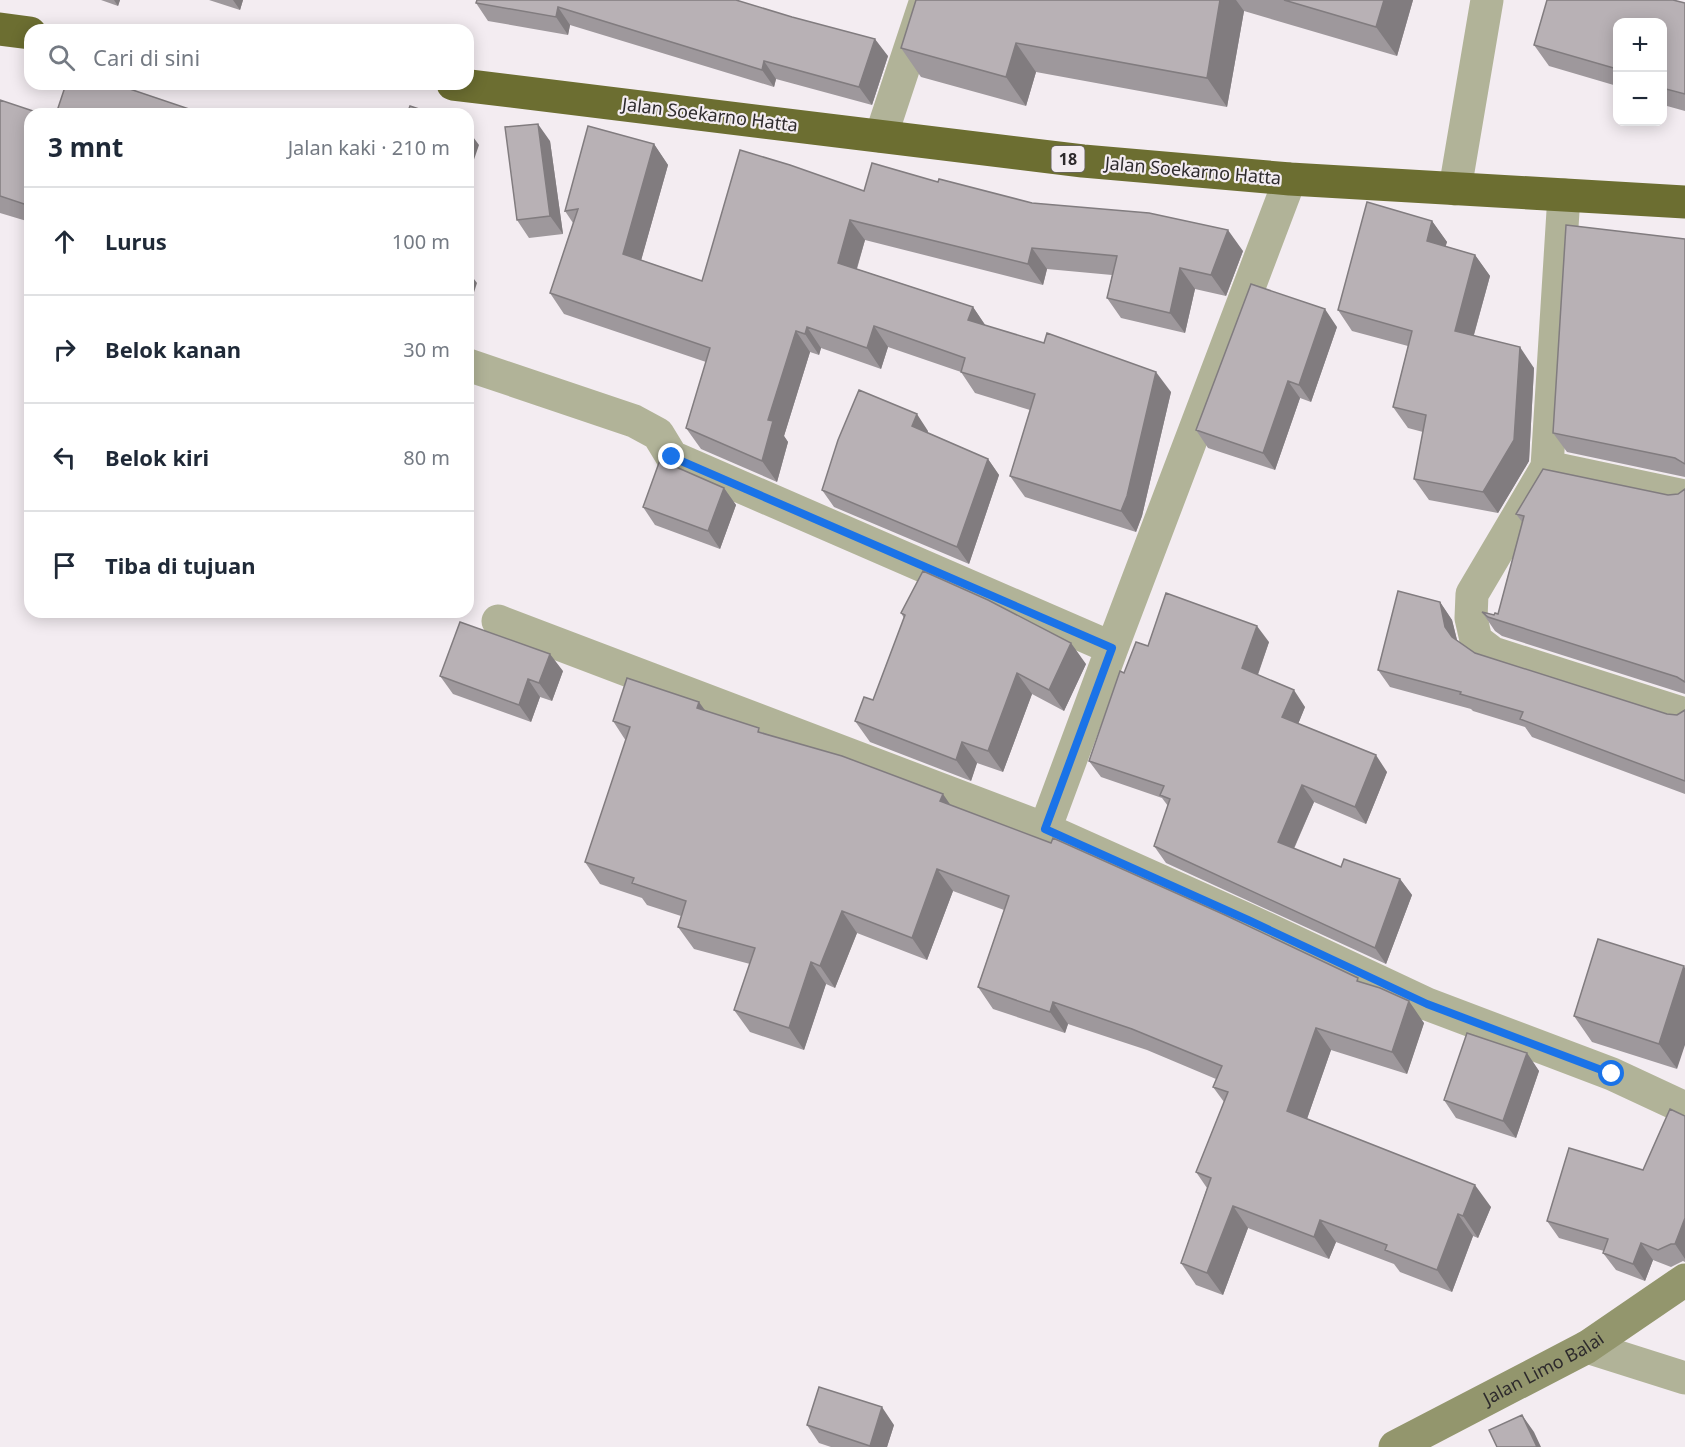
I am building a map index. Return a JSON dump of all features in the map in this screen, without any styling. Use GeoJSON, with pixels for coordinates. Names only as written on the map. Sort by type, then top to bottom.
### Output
{"type":"FeatureCollection","features":[{"type":"Feature","properties":{"kind":"highway"},"geometry":{"type":"LineString","coordinates":[[0,29],[24,32]]}},
{"type":"Feature","properties":{"kind":"highway","name":"Jalan Soekarno Hatta"},"geometry":{"type":"LineString","coordinates":[[474,87],[1083,161],[1290,179],[1685,202]]}},
{"type":"Feature","properties":{"kind":"street"},"geometry":{"type":"LineString","coordinates":[[881,136],[926,0]]}},
{"type":"Feature","properties":{"kind":"street"},"geometry":{"type":"LineString","coordinates":[[1455,189],[1487,0]]}},
{"type":"Feature","properties":{"kind":"street"},"geometry":{"type":"LineString","coordinates":[[1045,829],[1290,179]]}},
{"type":"Feature","properties":{"kind":"street"},"geometry":{"type":"LineString","coordinates":[[1564,195],[1547,466],[1472,594],[1471,618],[1476,640],[1493,653],[1685,714]]}},
{"type":"Feature","properties":{"kind":"street"},"geometry":{"type":"LineString","coordinates":[[474,367],[634,421],[658,434],[672,457],[1112,648]]}},
{"type":"Feature","properties":{"kind":"street"},"geometry":{"type":"LineString","coordinates":[[1547,466],[1685,496]]}},
{"type":"Feature","properties":{"kind":"street"},"geometry":{"type":"LineString","coordinates":[[498,621],[1045,829],[1248,920],[1427,1004],[1612,1074],[1685,1108]]}},
{"type":"Feature","properties":{"kind":"street","name":"Jalan Limo Balai"},"geometry":{"type":"LineString","coordinates":[[1395,1447],[1587,1347],[1685,1280]]}},
{"type":"Feature","properties":{"kind":"street"},"geometry":{"type":"LineString","coordinates":[[1587,1347],[1685,1378]]}},
{"type":"Feature","properties":{"kind":"building"},"geometry":{"type":"Polygon","coordinates":[[[477,0],[736,0],[875,39],[859,87],[764,61],[762,70],[558,7],[556,17],[476,3],[477,0]]]}},
{"type":"Feature","properties":{"kind":"building"},"geometry":{"type":"Polygon","coordinates":[[[916,0],[1220,0],[1207,78],[1016,43],[1006,77],[901,48],[916,0]]]}},
{"type":"Feature","properties":{"kind":"building"},"geometry":{"type":"Polygon","coordinates":[[[1284,0],[1384,0],[1376,27],[1284,0]]]}},
{"type":"Feature","properties":{"kind":"building"},"geometry":{"type":"Polygon","coordinates":[[[1547,0],[1673,0],[1685,3],[1685,94],[1667,89],[1667,18],[1613,18],[1613,68],[1534,45],[1547,0]]]}},
{"type":"Feature","properties":{"kind":"building"},"geometry":{"type":"Polygon","coordinates":[[[64,90],[133,90],[186,108],[58,108],[64,90]]]}},
{"type":"Feature","properties":{"kind":"building"},"geometry":{"type":"Polygon","coordinates":[[[0,100],[24,108],[24,204],[0,196],[0,100]]]}},
{"type":"Feature","properties":{"kind":"building"},"geometry":{"type":"Polygon","coordinates":[[[538,124],[550,216],[517,220],[505,127],[538,124]]]}},
{"type":"Feature","properties":{"kind":"building"},"geometry":{"type":"Polygon","coordinates":[[[588,126],[654,144],[623,254],[702,281],[740,150],[864,191],[872,163],[938,182],[939,179],[1032,203],[1149,213],[1228,230],[1211,275],[1180,268],[1170,313],[1107,298],[1117,256],[1032,248],[1028,264],[850,220],[838,263],[973,307],[968,320],[1044,343],[1047,333],[1156,372],[1127,496],[1121,511],[1010,476],[1035,394],[961,372],[965,358],[874,326],[867,348],[807,327],[805,334],[796,331],[768,420],[773,421],[762,461],[686,428],[710,348],[550,293],[578,209],[565,211],[588,126]]]}},
{"type":"Feature","properties":{"kind":"building"},"geometry":{"type":"Polygon","coordinates":[[[1367,202],[1432,221],[1427,241],[1475,255],[1455,331],[1520,347],[1514,440],[1483,492],[1414,479],[1426,415],[1393,407],[1412,331],[1338,310],[1367,202]]]}},
{"type":"Feature","properties":{"kind":"building"},"geometry":{"type":"Polygon","coordinates":[[[1566,225],[1685,239],[1685,464],[1675,458],[1553,433],[1566,225]]]}},
{"type":"Feature","properties":{"kind":"building"},"geometry":{"type":"Polygon","coordinates":[[[1251,284],[1325,309],[1299,385],[1288,381],[1263,453],[1196,430],[1251,284]]]}},
{"type":"Feature","properties":{"kind":"building"},"geometry":{"type":"Polygon","coordinates":[[[859,390],[917,414],[912,426],[988,459],[957,547],[822,490],[838,440],[859,390]]]}},
{"type":"Feature","properties":{"kind":"building"},"geometry":{"type":"Polygon","coordinates":[[[660,460],[724,488],[708,531],[643,507],[660,460]]]}},
{"type":"Feature","properties":{"kind":"building"},"geometry":{"type":"Polygon","coordinates":[[[1543,469],[1668,495],[1678,494],[1685,489],[1685,682],[1677,677],[1488,617],[1482,612],[1498,614],[1524,516],[1516,514],[1543,469]]]}},
{"type":"Feature","properties":{"kind":"building"},"geometry":{"type":"Polygon","coordinates":[[[923,571],[988,600],[1071,643],[1049,690],[1017,673],[988,751],[962,742],[956,760],[855,721],[864,697],[873,700],[905,615],[901,613],[923,571]]]}},
{"type":"Feature","properties":{"kind":"building"},"geometry":{"type":"Polygon","coordinates":[[[1398,591],[1440,602],[1445,627],[1452,637],[1475,653],[1667,714],[1677,715],[1685,710],[1685,781],[1520,719],[1523,712],[1460,694],[1461,692],[1378,670],[1398,591]]]}},
{"type":"Feature","properties":{"kind":"building"},"geometry":{"type":"Polygon","coordinates":[[[1166,593],[1257,626],[1242,668],[1294,690],[1282,717],[1376,755],[1355,807],[1302,785],[1278,842],[1341,867],[1344,859],[1400,879],[1375,948],[1154,846],[1170,799],[1160,795],[1164,786],[1089,761],[1120,671],[1124,673],[1136,642],[1148,646],[1166,593]]]}},
{"type":"Feature","properties":{"kind":"building"},"geometry":{"type":"Polygon","coordinates":[[[460,622],[550,654],[539,683],[528,679],[519,705],[440,676],[460,622]]]}},
{"type":"Feature","properties":{"kind":"building"},"geometry":{"type":"Polygon","coordinates":[[[627,678],[699,702],[697,708],[759,728],[758,732],[842,756],[943,794],[940,801],[1051,843],[1053,838],[1225,915],[1358,978],[1357,981],[1409,1001],[1392,1052],[1316,1028],[1287,1111],[1475,1185],[1463,1216],[1458,1214],[1437,1270],[1385,1250],[1387,1245],[1320,1220],[1314,1237],[1233,1206],[1207,1273],[1181,1263],[1211,1178],[1196,1172],[1228,1092],[1213,1087],[1222,1066],[1132,1029],[1053,1002],[1050,1012],[978,987],[1009,896],[937,869],[912,938],[842,911],[820,966],[811,962],[789,1028],[734,1010],[755,948],[678,927],[686,901],[632,883],[634,878],[585,862],[630,727],[613,721],[627,678]]]}},
{"type":"Feature","properties":{"kind":"building"},"geometry":{"type":"Polygon","coordinates":[[[1598,939],[1684,966],[1659,1044],[1574,1016],[1598,939]]]}},
{"type":"Feature","properties":{"kind":"building"},"geometry":{"type":"Polygon","coordinates":[[[1467,1033],[1527,1053],[1503,1121],[1444,1100],[1467,1033]]]}},
{"type":"Feature","properties":{"kind":"building"},"geometry":{"type":"Polygon","coordinates":[[[1670,1109],[1685,1116],[1685,1218],[1675,1244],[1658,1250],[1641,1243],[1633,1264],[1603,1253],[1608,1239],[1547,1221],[1569,1148],[1643,1170],[1670,1109]]]}},
{"type":"Feature","properties":{"kind":"building"},"geometry":{"type":"Polygon","coordinates":[[[819,1387],[882,1407],[870,1446],[807,1425],[819,1387]]]}},
{"type":"Feature","properties":{"kind":"building"},"geometry":{"type":"Polygon","coordinates":[[[1522,1415],[1537,1447],[1497,1447],[1489,1430],[1522,1415]]]}},
{"type":"Feature","properties":{"kind":"route"},"geometry":{"type":"LineString","coordinates":[[672,457],[1112,648],[1045,829],[1248,920],[1427,1004],[1612,1074]]}}]}
